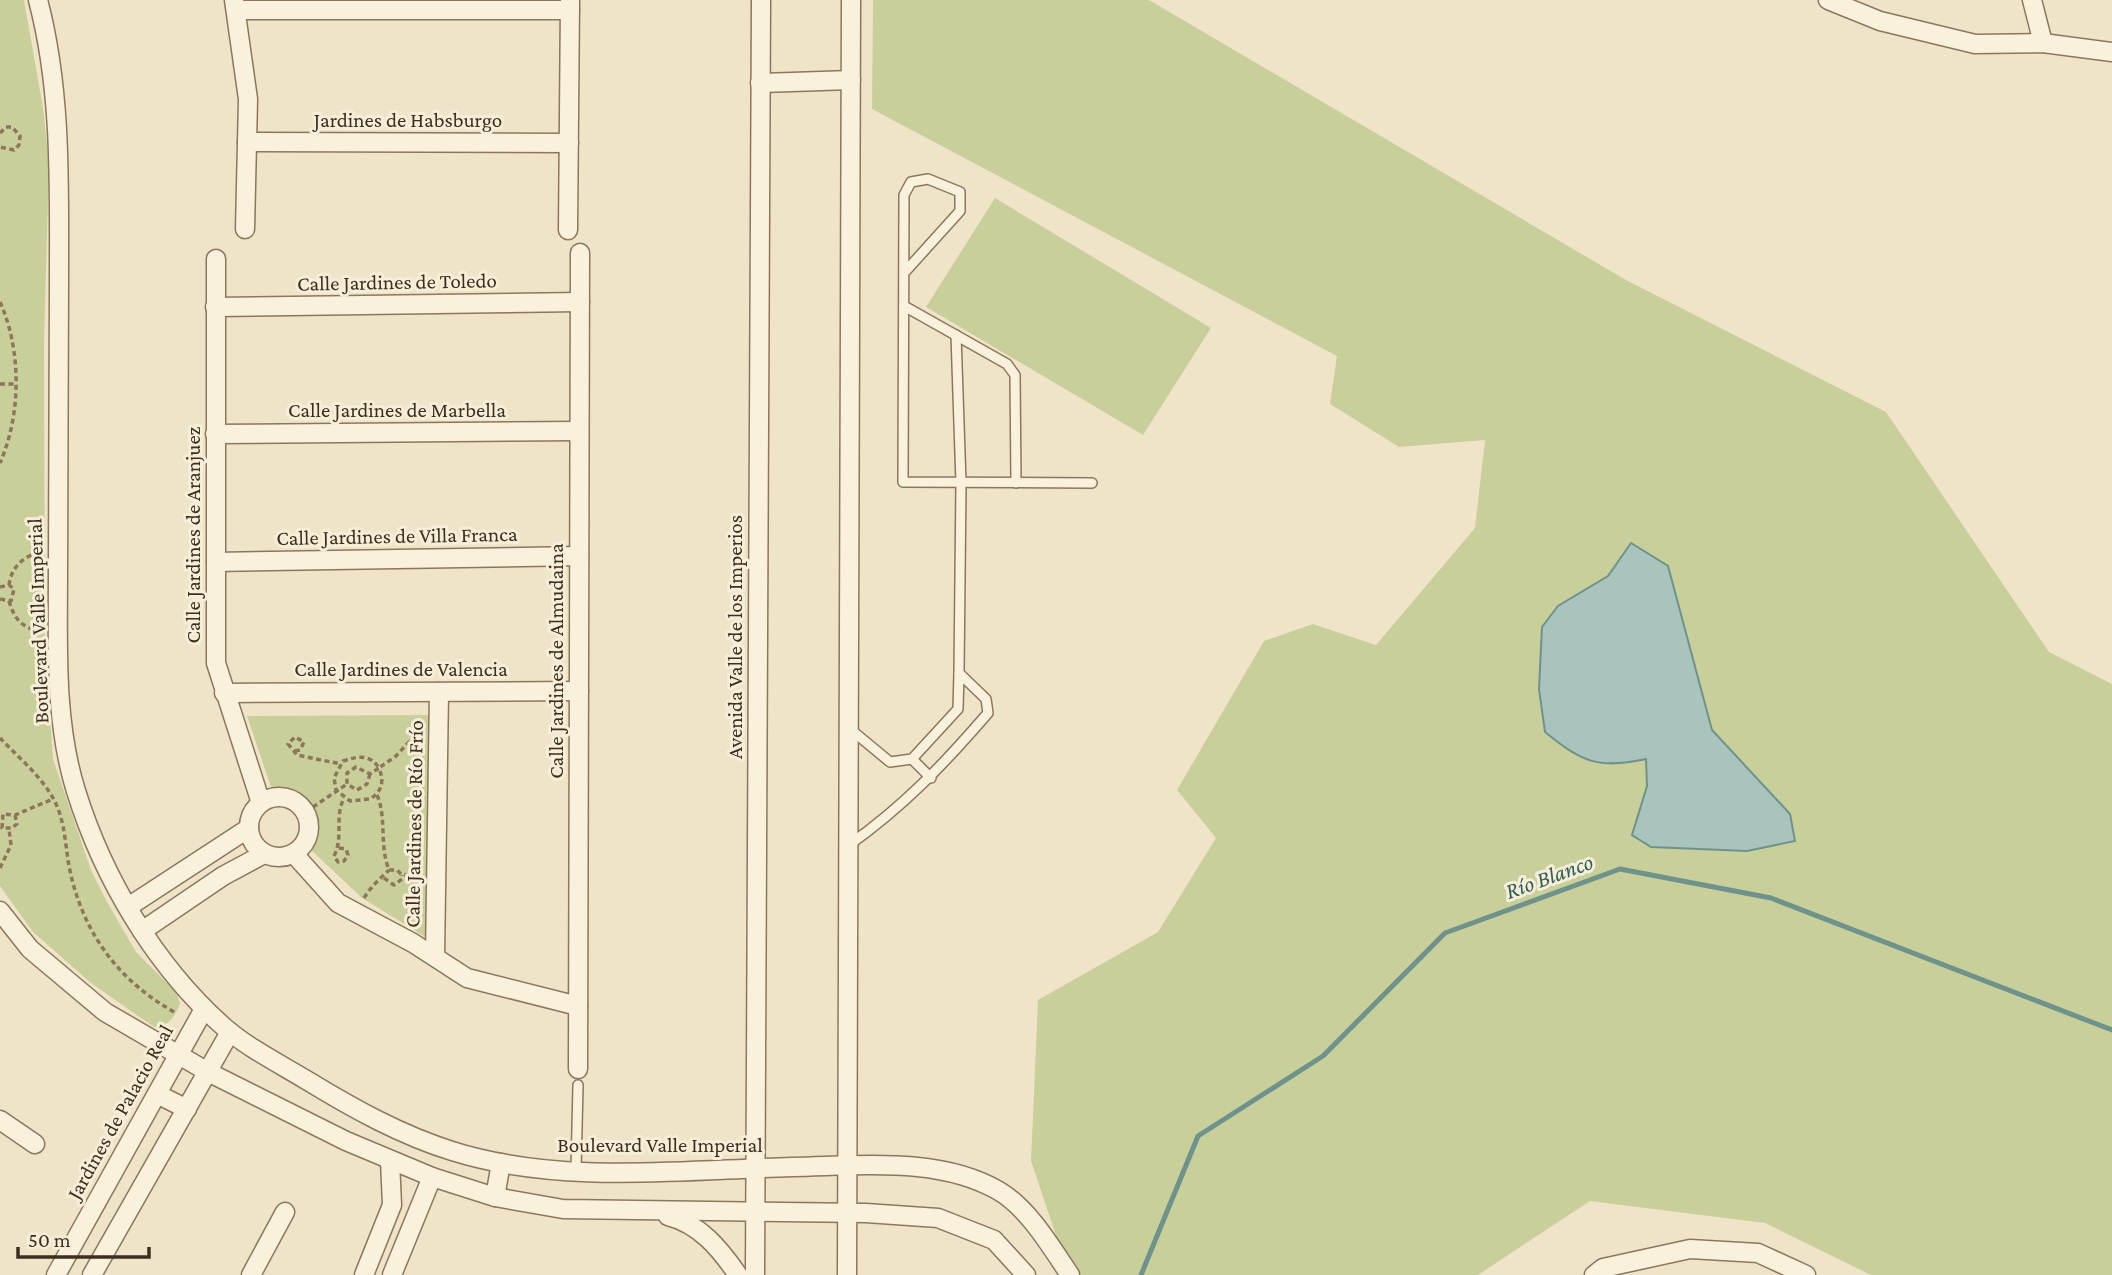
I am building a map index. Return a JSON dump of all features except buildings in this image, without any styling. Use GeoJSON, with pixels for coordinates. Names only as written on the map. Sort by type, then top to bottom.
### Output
{"type":"FeatureCollection","features":[{"type":"Feature","properties":{"kind":"street","name":"Boulevard Valle Imperial"},"geometry":{"type":"LineString","coordinates":[[38,0],[53,84],[60,169],[58,649],[64,740],[75,789],[97,850],[142,931],[204,1009],[230,1032],[328,1093],[403,1134],[456,1152],[501,1163],[576,1170],[846,1166],[920,1168],[961,1174],[1003,1193],[1039,1230],[1070,1275]]}},
{"type":"Feature","properties":{"kind":"street","name":"Avenida Valle de los Imperios"},"geometry":{"type":"LineString","coordinates":[[755,1275],[761,0]]}},
{"type":"Feature","properties":{"kind":"street"},"geometry":{"type":"LineString","coordinates":[[846,1275],[851,0]]}},
{"type":"Feature","properties":{"kind":"street"},"geometry":{"type":"LineString","coordinates":[[1828,0],[1880,20],[1975,44],[2043,43],[2112,52]]}},
{"type":"Feature","properties":{"kind":"street"},"geometry":{"type":"LineString","coordinates":[[2032,0],[2043,43]]}},
{"type":"Feature","properties":{"kind":"street"},"geometry":{"type":"LineString","coordinates":[[245,229],[248,99],[235,5],[570,5],[568,230]]}},
{"type":"Feature","properties":{"kind":"street"},"geometry":{"type":"LineString","coordinates":[[760,83],[851,80]]}},
{"type":"Feature","properties":{"kind":"street","name":"Jardines de Habsburgo"},"geometry":{"type":"LineString","coordinates":[[247,142],[569,143]]}},
{"type":"Feature","properties":{"kind":"street","name":"Calle Jardines de Almudaina"},"geometry":{"type":"LineString","coordinates":[[578,1077],[580,253]]}},
{"type":"Feature","properties":{"kind":"street","name":"Calle Jardines de Aranjuez"},"geometry":{"type":"LineString","coordinates":[[216,259],[216,663],[261,803]]}},
{"type":"Feature","properties":{"kind":"street","name":"Calle Jardines de Toledo"},"geometry":{"type":"LineString","coordinates":[[215,307],[580,302]]}},
{"type":"Feature","properties":{"kind":"street","name":"Calle Jardines de Marbella"},"geometry":{"type":"LineString","coordinates":[[215,434],[579,431]]}},
{"type":"Feature","properties":{"kind":"street","name":"Calle Jardines de Villa Franca"},"geometry":{"type":"LineString","coordinates":[[216,562],[579,556]]}},
{"type":"Feature","properties":{"kind":"street","name":"Calle Jardines de Valencia"},"geometry":{"type":"LineString","coordinates":[[224,692],[579,691]]}},
{"type":"Feature","properties":{"kind":"street","name":"Calle Jardines de Río Frío"},"geometry":{"type":"LineString","coordinates":[[435,957],[439,692]]}},
{"type":"Feature","properties":{"kind":"street"},"geometry":{"type":"LineString","coordinates":[[277,797],[285,798],[293,800],[305,811],[310,826],[306,842],[294,854],[279,858],[264,854],[253,843],[249,828],[252,814],[261,803],[277,797]]}},
{"type":"Feature","properties":{"kind":"street"},"geometry":{"type":"LineString","coordinates":[[128,907],[249,828]]}},
{"type":"Feature","properties":{"kind":"street"},"geometry":{"type":"LineString","coordinates":[[142,931],[223,876],[264,854]]}},
{"type":"Feature","properties":{"kind":"street"},"geometry":{"type":"LineString","coordinates":[[294,854],[338,903],[467,978],[578,1006]]}},
{"type":"Feature","properties":{"kind":"street"},"geometry":{"type":"LineString","coordinates":[[174,877],[188,900]]}},
{"type":"Feature","properties":{"kind":"street"},"geometry":{"type":"LineString","coordinates":[[0,911],[30,949],[66,982],[105,1012],[208,1072],[390,1160],[432,1177],[495,1197],[563,1209],[847,1213],[938,1218],[994,1240],[1026,1275]]}},
{"type":"Feature","properties":{"kind":"street","name":"Jardines de Palacio Real"},"geometry":{"type":"LineString","coordinates":[[56,1275],[204,1009]]}},
{"type":"Feature","properties":{"kind":"street"},"geometry":{"type":"LineString","coordinates":[[92,1275],[230,1032]]}},
{"type":"Feature","properties":{"kind":"street"},"geometry":{"type":"LineString","coordinates":[[157,1094],[187,1109]]}},
{"type":"Feature","properties":{"kind":"street"},"geometry":{"type":"LineString","coordinates":[[0,1121],[35,1144]]}},
{"type":"Feature","properties":{"kind":"street"},"geometry":{"type":"LineString","coordinates":[[364,1275],[388,1220],[393,1190],[390,1160]]}},
{"type":"Feature","properties":{"kind":"street"},"geometry":{"type":"LineString","coordinates":[[495,1197],[501,1163]]}},
{"type":"Feature","properties":{"kind":"street"},"geometry":{"type":"LineString","coordinates":[[392,1275],[432,1177]]}},
{"type":"Feature","properties":{"kind":"street"},"geometry":{"type":"LineString","coordinates":[[645,1210],[682,1220],[716,1244],[738,1275]]}},
{"type":"Feature","properties":{"kind":"street"},"geometry":{"type":"LineString","coordinates":[[256,1273],[285,1212]]}},
{"type":"Feature","properties":{"kind":"street"},"geometry":{"type":"LineString","coordinates":[[388,1220],[411,1229]]}},
{"type":"Feature","properties":{"kind":"street"},"geometry":{"type":"LineString","coordinates":[[1594,1275],[1603,1268],[1690,1249],[1758,1253],[1807,1275]]}},
{"type":"Feature","properties":{"kind":"lane"},"geometry":{"type":"LineString","coordinates":[[904,273],[960,211],[960,192],[928,179],[911,182],[904,195],[903,482],[1091,483]]}},
{"type":"Feature","properties":{"kind":"lane"},"geometry":{"type":"LineString","coordinates":[[904,306],[1007,364],[1015,375],[1016,483]]}},
{"type":"Feature","properties":{"kind":"lane"},"geometry":{"type":"LineString","coordinates":[[848,727],[890,762],[912,759],[958,709],[961,483],[956,335]]}},
{"type":"Feature","properties":{"kind":"lane"},"geometry":{"type":"LineString","coordinates":[[848,846],[883,821],[932,778],[988,713],[986,699],[959,673]]}},
{"type":"Feature","properties":{"kind":"lane"},"geometry":{"type":"LineString","coordinates":[[912,759],[932,778]]}},
{"type":"Feature","properties":{"kind":"lane"},"geometry":{"type":"LineString","coordinates":[[576,1170],[578,1077]]}},
{"type":"Feature","properties":{"kind":"path"},"geometry":{"type":"LineString","coordinates":[[0,133],[6,127],[12,127],[20,136],[19,145],[13,150],[0,147]]}},
{"type":"Feature","properties":{"kind":"path"},"geometry":{"type":"LineString","coordinates":[[0,302],[14,357],[15,384],[13,418],[0,463]]}},
{"type":"Feature","properties":{"kind":"path"},"geometry":{"type":"LineString","coordinates":[[0,384],[15,384]]}},
{"type":"Feature","properties":{"kind":"path"},"geometry":{"type":"LineString","coordinates":[[9,586],[10,576],[19,564],[33,554],[45,552]]}},
{"type":"Feature","properties":{"kind":"path"},"geometry":{"type":"LineString","coordinates":[[0,587],[9,586],[14,589],[9,601],[13,615],[20,624],[45,632]]}},
{"type":"Feature","properties":{"kind":"path"},"geometry":{"type":"LineString","coordinates":[[0,599],[9,601]]}},
{"type":"Feature","properties":{"kind":"path"},"geometry":{"type":"LineString","coordinates":[[347,784],[358,790],[363,788],[370,774],[396,757],[422,726]]}},
{"type":"Feature","properties":{"kind":"path"},"geometry":{"type":"LineString","coordinates":[[295,751],[300,750],[304,742],[295,737],[288,744],[297,755],[341,764],[364,757],[374,761],[379,768],[383,778],[377,795],[382,806],[382,845],[389,870],[384,878],[371,886],[364,898]]}},
{"type":"Feature","properties":{"kind":"path"},"geometry":{"type":"LineString","coordinates":[[0,738],[54,799],[61,818],[81,913],[108,960],[150,999],[176,1013]]}},
{"type":"Feature","properties":{"kind":"path"},"geometry":{"type":"LineString","coordinates":[[341,764],[334,778],[336,790],[344,798],[362,801],[377,795]]}},
{"type":"Feature","properties":{"kind":"path"},"geometry":{"type":"LineString","coordinates":[[347,784],[347,773],[356,766],[370,774]]}},
{"type":"Feature","properties":{"kind":"path"},"geometry":{"type":"LineString","coordinates":[[313,807],[347,784]]}},
{"type":"Feature","properties":{"kind":"path"},"geometry":{"type":"LineString","coordinates":[[339,848],[341,829],[338,814],[344,798]]}},
{"type":"Feature","properties":{"kind":"path"},"geometry":{"type":"LineString","coordinates":[[15,815],[17,824],[9,829],[2,828],[1,813],[15,815],[54,799],[66,799]]}},
{"type":"Feature","properties":{"kind":"path"},"geometry":{"type":"LineString","coordinates":[[0,868],[11,845],[9,829]]}},
{"type":"Feature","properties":{"kind":"path"},"geometry":{"type":"LineString","coordinates":[[389,870],[397,870],[402,874],[426,875]]}},
{"type":"Feature","properties":{"kind":"path"},"geometry":{"type":"LineString","coordinates":[[384,878],[394,885],[402,874]]}},
{"type":"Feature","properties":{"kind":"green space"},"geometry":{"type":"Polygon","coordinates":[[[0,0],[24,0],[43,108],[49,162],[44,344],[45,650],[53,759],[91,870],[106,900],[136,952],[177,993],[180,1004],[173,1017],[168,1023],[154,1027],[91,983],[33,932],[0,886],[0,0]]]}},
{"type":"Feature","properties":{"kind":"green space"},"geometry":{"type":"Polygon","coordinates":[[[873,0],[1149,0],[1626,280],[1886,412],[2049,652],[2112,684],[2112,1275],[1871,1275],[1765,1223],[1590,1201],[1478,1275],[1072,1275],[1067,1268],[1031,1161],[1038,1000],[1158,932],[1216,838],[1177,790],[1264,641],[1313,624],[1376,645],[1475,528],[1485,440],[1399,447],[1330,404],[1337,356],[872,109],[873,0]]]}},
{"type":"Feature","properties":{"kind":"green space"},"geometry":{"type":"Polygon","coordinates":[[[995,198],[1211,328],[1143,435],[926,307],[995,198]]]}},
{"type":"Feature","properties":{"kind":"green space"},"geometry":{"type":"Polygon","coordinates":[[[429,715],[427,938],[362,898],[309,848],[313,835],[313,815],[309,807],[295,796],[272,790],[247,716],[429,715]]]}},
{"type":"Feature","properties":{"kind":"water"},"geometry":{"type":"Polygon","coordinates":[[[1631,543],[1668,566],[1712,730],[1790,814],[1795,841],[1747,851],[1651,847],[1632,835],[1647,786],[1646,759],[1615,763],[1592,761],[1570,751],[1545,732],[1539,689],[1542,627],[1558,606],[1608,576],[1631,543]]]}},
{"type":"Feature","properties":{"kind":"waterway","name":"Río Blanco"},"geometry":{"type":"LineString","coordinates":[[1141,1275],[1198,1136],[1323,1056],[1445,933],[1620,869],[1771,898],[2112,1030]]}}]}
